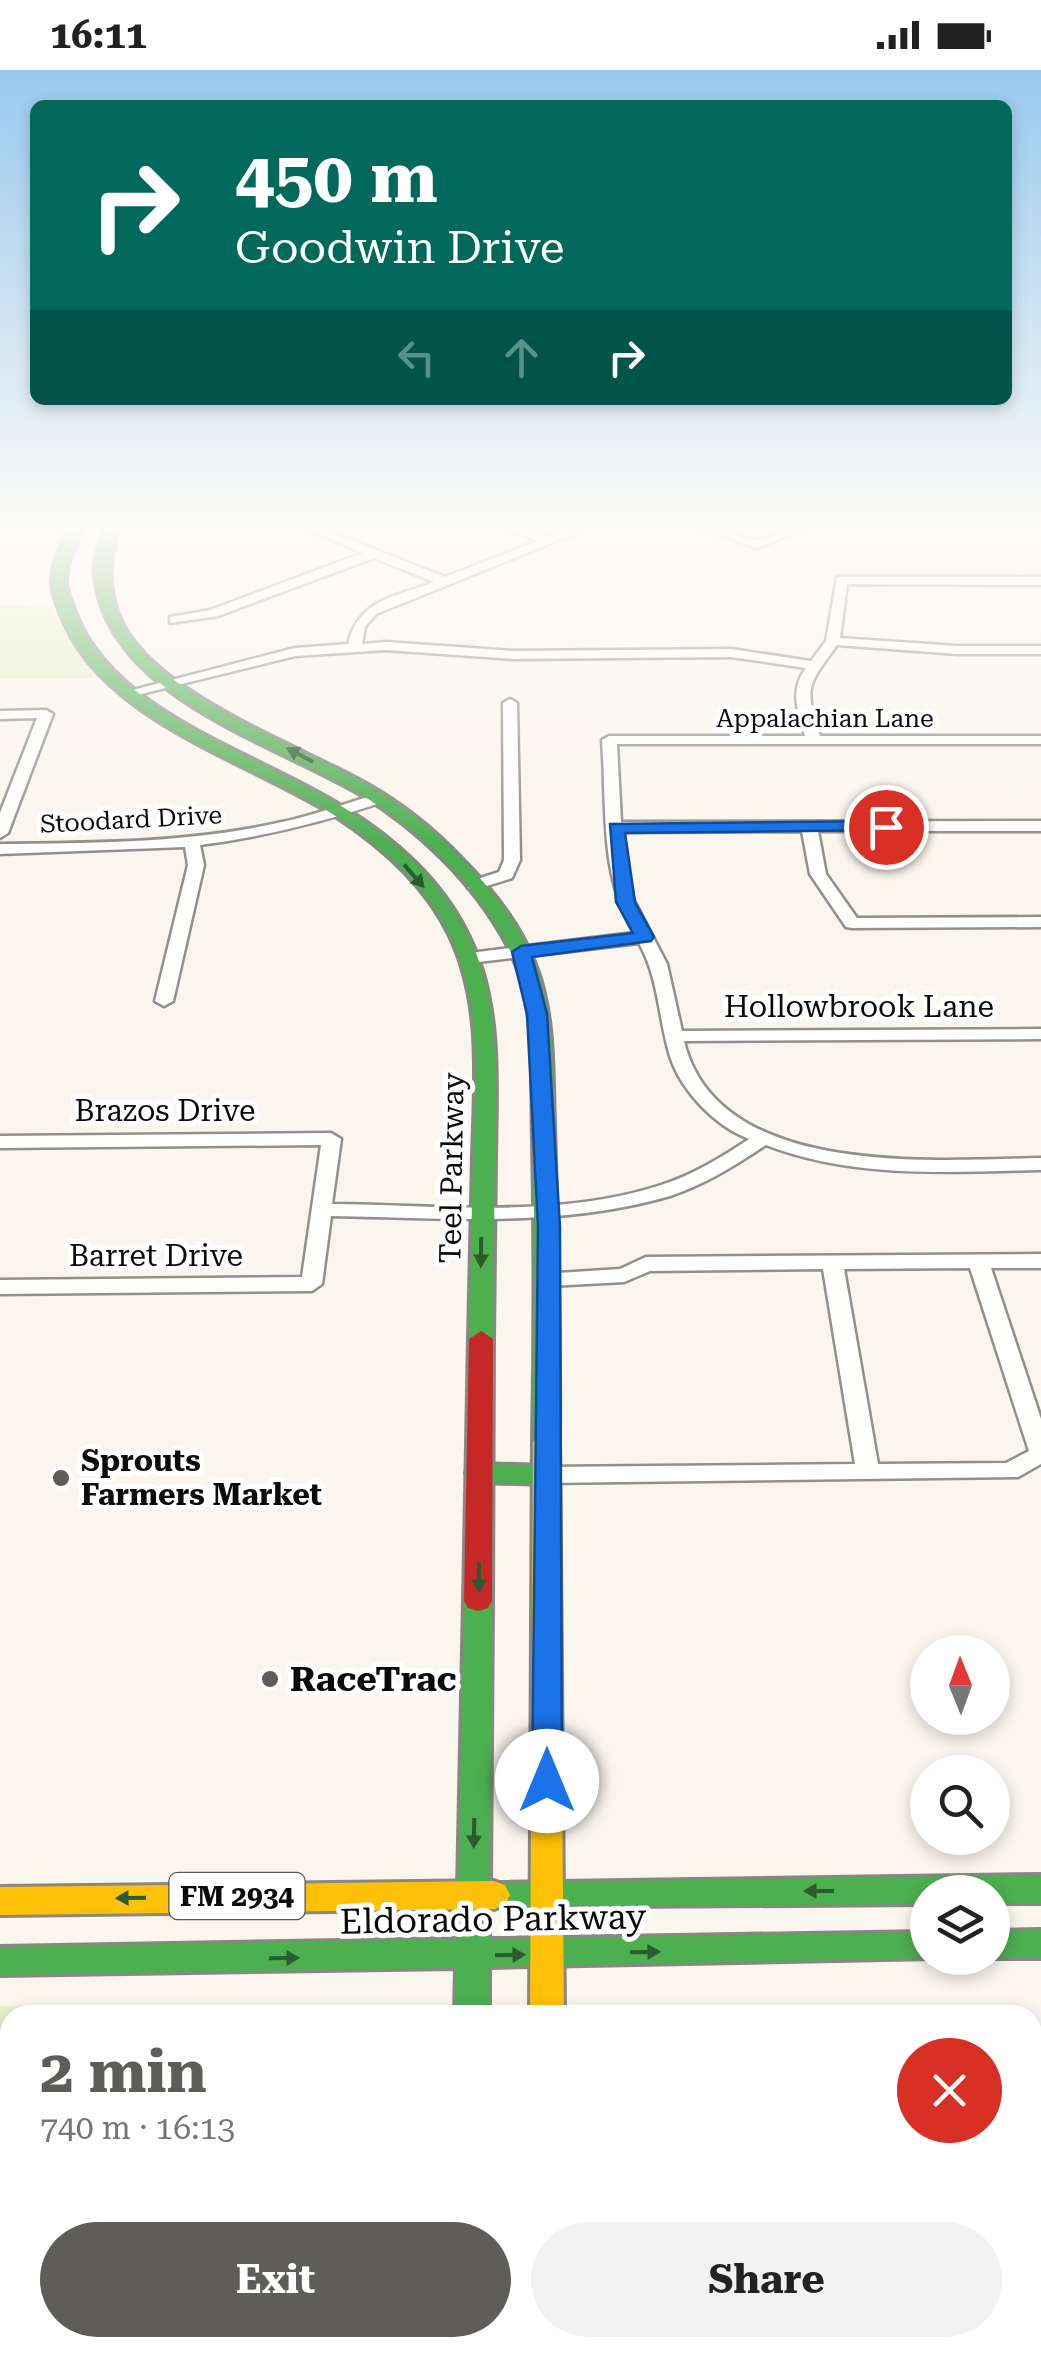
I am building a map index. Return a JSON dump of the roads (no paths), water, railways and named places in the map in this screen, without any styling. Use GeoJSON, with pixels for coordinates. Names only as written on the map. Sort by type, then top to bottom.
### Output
{"type":"FeatureCollection","features":[{"type":"Feature","properties":{"kind":"main road","name":"Teel Parkway"},"geometry":{"type":"LineString","coordinates":[[77,632],[97,659],[134,694],[181,728],[340,813],[392,851],[458,931],[470,958],[480,999],[484,1083],[472,2005]]}},
{"type":"Feature","properties":{"kind":"main road"},"geometry":{"type":"LineString","coordinates":[[122,632],[128,644],[172,684],[220,716],[378,799],[428,836],[474,885],[521,952],[537,1014],[550,1279],[546,1475],[548,2005]]}},
{"type":"Feature","properties":{"kind":"main road"},"geometry":{"type":"LineString","coordinates":[[479,1472],[546,1475]]}},
{"type":"Feature","properties":{"kind":"main road","name":"Eldorado Parkway"},"geometry":{"type":"LineString","coordinates":[[0,1901],[1041,1890]]}},
{"type":"Feature","properties":{"kind":"main road"},"geometry":{"type":"LineString","coordinates":[[1010,1945],[1041,1944]]}},
{"type":"Feature","properties":{"kind":"main road","name":"Eldorado Parkway"},"geometry":{"type":"LineString","coordinates":[[0,1962],[910,1946]]}},
{"type":"Feature","properties":{"kind":"street"},"geometry":{"type":"LineString","coordinates":[[354,648],[358,632]]}},
{"type":"Feature","properties":{"kind":"street"},"geometry":{"type":"LineString","coordinates":[[814,740],[802,701],[804,680],[833,640],[834,632]]}},
{"type":"Feature","properties":{"kind":"street"},"geometry":{"type":"LineString","coordinates":[[833,640],[957,650],[1041,650]]}},
{"type":"Feature","properties":{"kind":"street"},"geometry":{"type":"LineString","coordinates":[[134,694],[295,652],[386,646],[512,655],[731,653],[813,666]]}},
{"type":"Feature","properties":{"kind":"street"},"geometry":{"type":"LineString","coordinates":[[474,885],[506,875],[512,860],[510,703]]}},
{"type":"Feature","properties":{"kind":"street"},"geometry":{"type":"LineString","coordinates":[[0,715],[46,714],[7,796],[0,833]]}},
{"type":"Feature","properties":{"kind":"street","name":"Appalachian Lane"},"geometry":{"type":"LineString","coordinates":[[616,828],[609,740],[1041,740]]}},
{"type":"Feature","properties":{"kind":"street","name":"Stoodard Drive"},"geometry":{"type":"LineString","coordinates":[[0,849],[192,844],[264,832],[378,799]]}},
{"type":"Feature","properties":{"kind":"street"},"geometry":{"type":"LineString","coordinates":[[1041,826],[616,828],[625,902],[660,966],[682,1066],[710,1106],[764,1138],[821,1157],[866,1164],[1041,1164]]}},
{"type":"Feature","properties":{"kind":"street"},"geometry":{"type":"LineString","coordinates":[[809,827],[818,874],[852,922],[1041,922]]}},
{"type":"Feature","properties":{"kind":"street"},"geometry":{"type":"LineString","coordinates":[[164,1000],[196,865],[192,844]]}},
{"type":"Feature","properties":{"kind":"street"},"geometry":{"type":"LineString","coordinates":[[470,958],[644,937]]}},
{"type":"Feature","properties":{"kind":"street","name":"Hollowbrook Lane"},"geometry":{"type":"LineString","coordinates":[[676,1036],[1041,1034]]}},
{"type":"Feature","properties":{"kind":"street"},"geometry":{"type":"LineString","coordinates":[[322,1210],[548,1209],[606,1203],[664,1191],[732,1160],[764,1138]]}},
{"type":"Feature","properties":{"kind":"street","name":"Brazos Drive"},"geometry":{"type":"LineString","coordinates":[[0,1142],[331,1139],[322,1210]]}},
{"type":"Feature","properties":{"kind":"street","name":"Barret Drive"},"geometry":{"type":"LineString","coordinates":[[0,1287],[312,1284],[322,1210]]}},
{"type":"Feature","properties":{"kind":"street"},"geometry":{"type":"LineString","coordinates":[[546,1475],[1010,1471],[1041,1454],[979,1262]]}},
{"type":"Feature","properties":{"kind":"street"},"geometry":{"type":"LineString","coordinates":[[550,1279],[624,1275],[646,1264],[1041,1262]]}},
{"type":"Feature","properties":{"kind":"street"},"geometry":{"type":"LineString","coordinates":[[833,1264],[868,1472]]}},
{"type":"Feature","properties":{"kind":"place","name":"Sprouts Farmers Market"},"geometry":{"type":"Point","coordinates":[61,1478]}},
{"type":"Feature","properties":{"kind":"place","name":"RaceTrac"},"geometry":{"type":"Point","coordinates":[270,1679]}}]}
